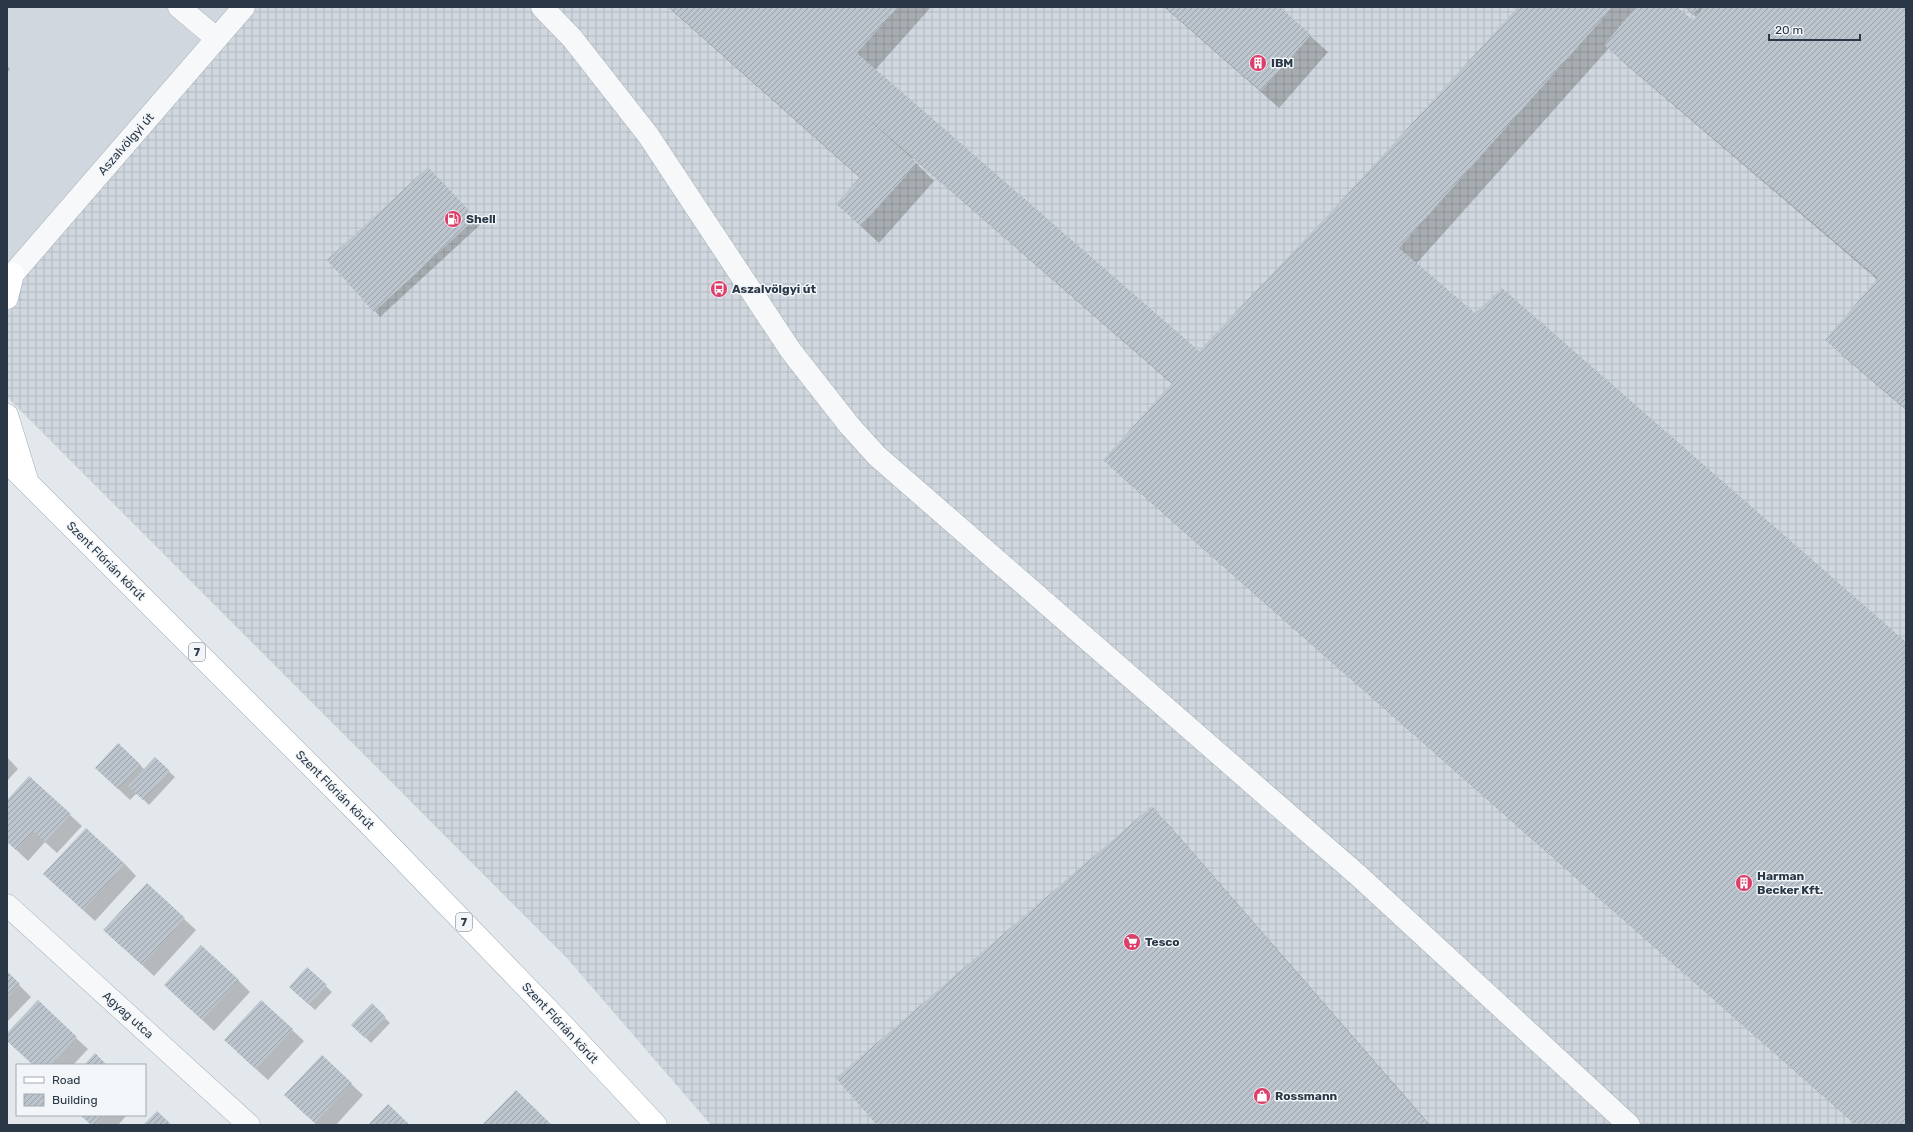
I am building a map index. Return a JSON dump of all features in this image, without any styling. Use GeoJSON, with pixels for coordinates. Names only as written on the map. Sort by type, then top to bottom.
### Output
{"type":"FeatureCollection","features":[{"type":"Feature","properties":{"kind":"main road"},"geometry":{"type":"LineString","coordinates":[[7,298],[9,277]]}},
{"type":"Feature","properties":{"kind":"main road"},"geometry":{"type":"LineString","coordinates":[[7,414],[28,483]]}},
{"type":"Feature","properties":{"kind":"main road","name":"Szent Flórián körút"},"geometry":{"type":"LineString","coordinates":[[7,462],[366,821],[561,1023],[656,1125]]}},
{"type":"Feature","properties":{"kind":"street"},"geometry":{"type":"LineString","coordinates":[[179,7],[216,38]]}},
{"type":"Feature","properties":{"kind":"street","name":"Aszalvölgyi út"},"geometry":{"type":"LineString","coordinates":[[9,277],[244,7]]}},
{"type":"Feature","properties":{"kind":"street"},"geometry":{"type":"LineString","coordinates":[[542,7],[572,38],[648,135],[791,351],[849,425],[877,456],[1360,877],[1629,1125]]}},
{"type":"Feature","properties":{"kind":"street","name":"Agyag utca"},"geometry":{"type":"LineString","coordinates":[[7,905],[249,1125]]}},
{"type":"Feature","properties":{"kind":"shaded area"},"geometry":{"type":"Polygon","coordinates":[[[7,7],[232,7],[7,289],[7,7]]]}},
{"type":"Feature","properties":{"kind":"shaded area"},"geometry":{"type":"Polygon","coordinates":[[[232,7],[1906,7],[1906,1125],[711,1125],[566,957],[7,397],[7,289],[232,7]]]}},
{"type":"Feature","properties":{"kind":"building","name":"Harman Becker Kft."},"geometry":{"type":"Polygon","coordinates":[[[669,7],[898,7],[857,53],[1199,351],[1342,200],[1518,7],[1613,7],[1399,248],[1475,313],[1502,288],[1906,642],[1906,1125],[1856,1125],[1103,460],[1172,383],[856,108],[917,163],[861,226],[836,204],[860,177],[669,7]]]}},
{"type":"Feature","properties":{"kind":"building","name":"IBM"},"geometry":{"type":"Polygon","coordinates":[[[1165,7],[1280,7],[1311,35],[1261,91],[1165,7]]]}},
{"type":"Feature","properties":{"kind":"building"},"geometry":{"type":"Polygon","coordinates":[[[1636,7],[1677,7],[1693,20],[1704,7],[1906,7],[1906,409],[1825,340],[1878,278],[1604,45],[1636,7]]]}},
{"type":"Feature","properties":{"kind":"building"},"geometry":{"type":"Polygon","coordinates":[[[1685,7],[1700,7],[1693,14],[1685,7]]]}},
{"type":"Feature","properties":{"kind":"building"},"geometry":{"type":"Polygon","coordinates":[[[428,167],[476,218],[374,312],[327,260],[428,167]]]}},
{"type":"Feature","properties":{"kind":"building"},"geometry":{"type":"Polygon","coordinates":[[[118,743],[141,765],[118,789],[95,768],[118,743]]]}},
{"type":"Feature","properties":{"kind":"building"},"geometry":{"type":"Polygon","coordinates":[[[155,757],[170,771],[143,800],[128,786],[155,757]]]}},
{"type":"Feature","properties":{"kind":"building"},"geometry":{"type":"Polygon","coordinates":[[[29,776],[71,814],[45,842],[33,831],[16,850],[7,842],[7,800],[29,776]]]}},
{"type":"Feature","properties":{"kind":"building","name":"Tesco"},"geometry":{"type":"Polygon","coordinates":[[[1152,806],[1429,1125],[877,1125],[836,1078],[1152,806]]]}},
{"type":"Feature","properties":{"kind":"building"},"geometry":{"type":"Polygon","coordinates":[[[86,828],[125,864],[83,910],[43,874],[86,828]]]}},
{"type":"Feature","properties":{"kind":"building"},"geometry":{"type":"Polygon","coordinates":[[[147,883],[185,918],[142,965],[103,930],[147,883]]]}},
{"type":"Feature","properties":{"kind":"building"},"geometry":{"type":"Polygon","coordinates":[[[201,945],[239,980],[202,1020],[164,985],[201,945]]]}},
{"type":"Feature","properties":{"kind":"building"},"geometry":{"type":"Polygon","coordinates":[[[307,967],[327,985],[309,1005],[289,987],[307,967]]]}},
{"type":"Feature","properties":{"kind":"building"},"geometry":{"type":"Polygon","coordinates":[[[7,971],[20,984],[7,998],[7,971]]]}},
{"type":"Feature","properties":{"kind":"building"},"geometry":{"type":"Polygon","coordinates":[[[38,1000],[77,1037],[51,1064],[32,1064],[7,1041],[7,1033],[38,1000]]]}},
{"type":"Feature","properties":{"kind":"building"},"geometry":{"type":"Polygon","coordinates":[[[261,1000],[293,1029],[256,1069],[224,1040],[261,1000]]]}},
{"type":"Feature","properties":{"kind":"building"},"geometry":{"type":"Polygon","coordinates":[[[372,1003],[386,1017],[365,1038],[351,1025],[372,1003]]]}},
{"type":"Feature","properties":{"kind":"building"},"geometry":{"type":"Polygon","coordinates":[[[95,1053],[106,1064],[85,1064],[95,1053]]]}},
{"type":"Feature","properties":{"kind":"building"},"geometry":{"type":"Polygon","coordinates":[[[322,1055],[352,1083],[315,1123],[284,1095],[322,1055]]]}},
{"type":"Feature","properties":{"kind":"building"},"geometry":{"type":"Polygon","coordinates":[[[516,1090],[552,1125],[482,1125],[516,1090]]]}},
{"type":"Feature","properties":{"kind":"building"},"geometry":{"type":"Polygon","coordinates":[[[388,1104],[410,1125],[368,1125],[388,1104]]]}},
{"type":"Feature","properties":{"kind":"building"},"geometry":{"type":"Polygon","coordinates":[[[157,1111],[172,1125],[143,1125],[157,1111]]]}},
{"type":"Feature","properties":{"kind":"building"},"geometry":{"type":"Polygon","coordinates":[[[81,1116],[104,1116],[95,1125],[91,1125],[81,1116]]]}},
{"type":"Feature","properties":{"kind":"place","name":"IBM"},"geometry":{"type":"Point","coordinates":[1258,63]}},
{"type":"Feature","properties":{"kind":"place","name":"Shell"},"geometry":{"type":"Point","coordinates":[453,219]}},
{"type":"Feature","properties":{"kind":"place","name":"Aszalvölgyi út"},"geometry":{"type":"Point","coordinates":[719,289]}},
{"type":"Feature","properties":{"kind":"place","name":"Harman Becker Kft."},"geometry":{"type":"Point","coordinates":[1744,883]}},
{"type":"Feature","properties":{"kind":"place","name":"Tesco"},"geometry":{"type":"Point","coordinates":[1132,942]}},
{"type":"Feature","properties":{"kind":"place","name":"Rossmann"},"geometry":{"type":"Point","coordinates":[1262,1096]}}]}
